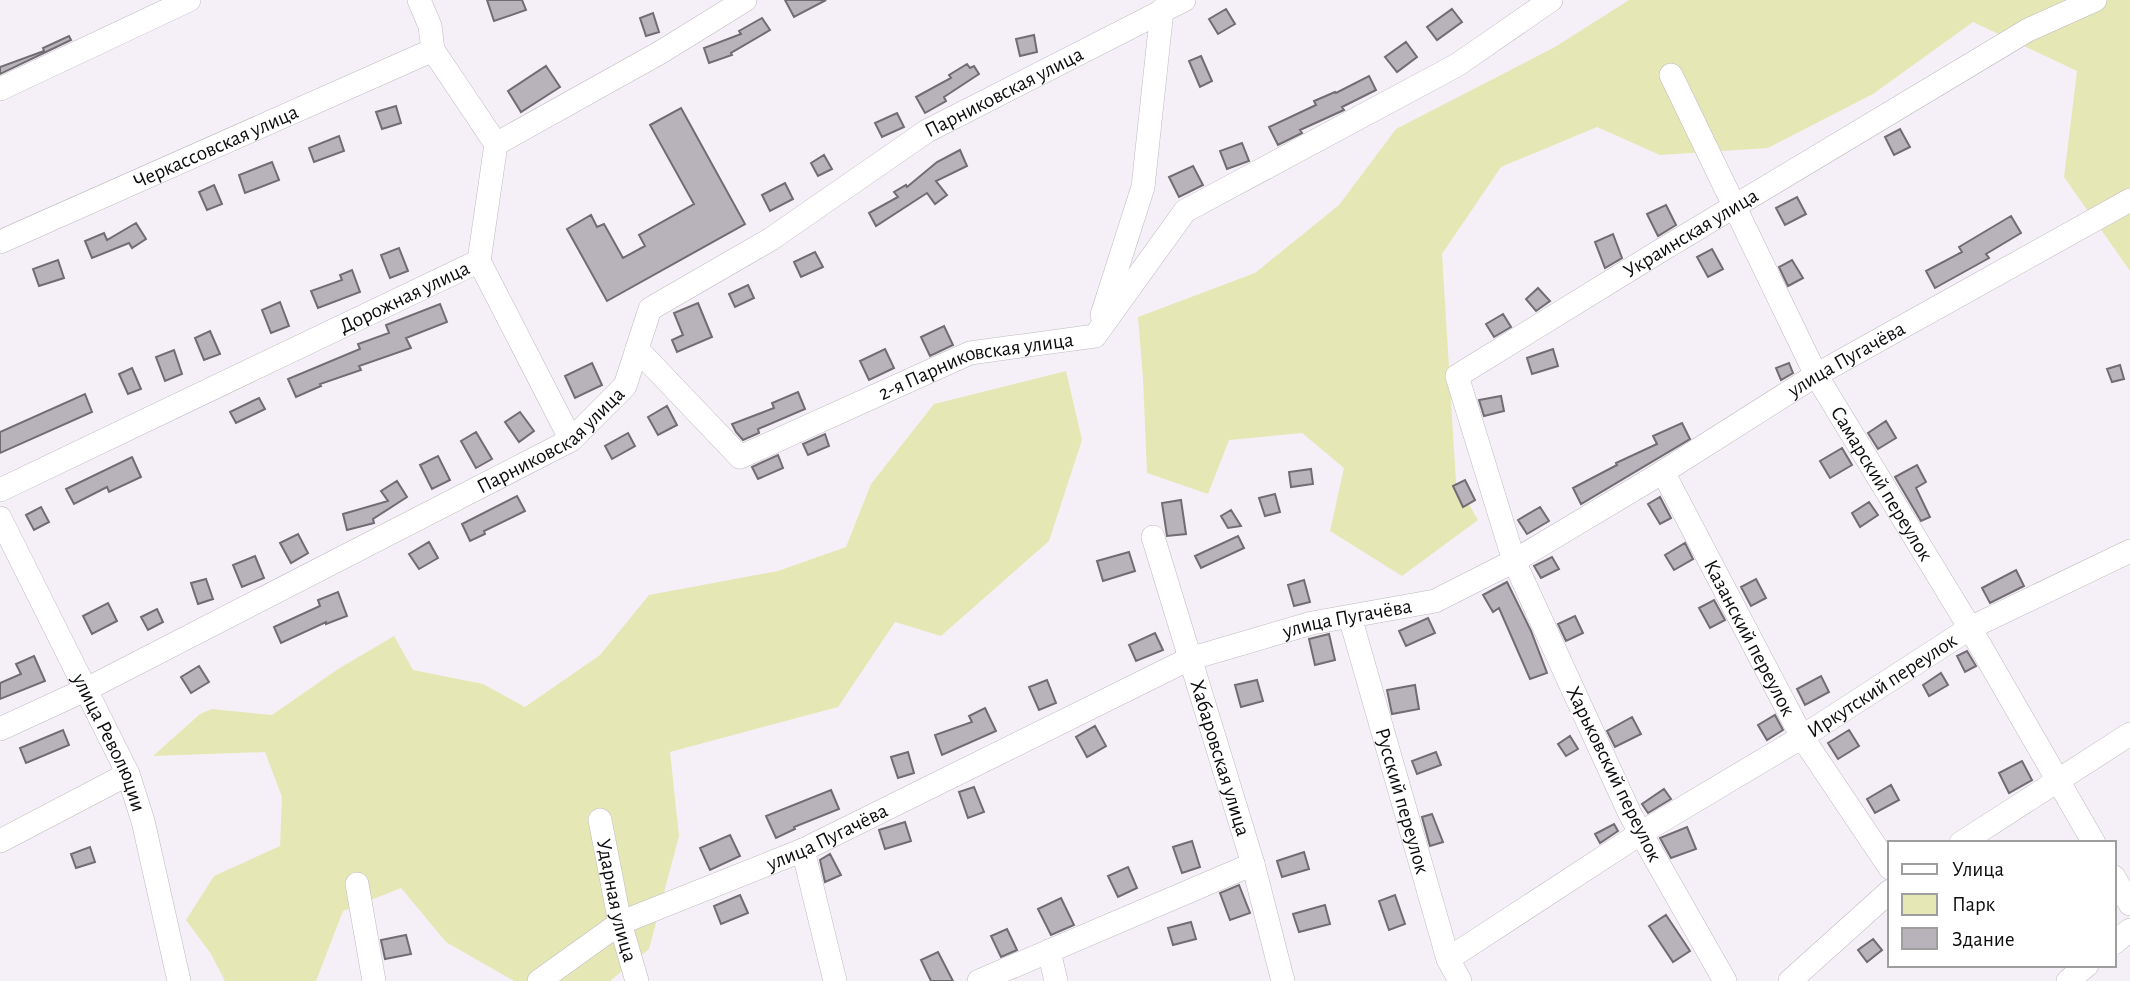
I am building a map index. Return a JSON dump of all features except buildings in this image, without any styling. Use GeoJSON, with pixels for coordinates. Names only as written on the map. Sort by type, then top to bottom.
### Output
{"type":"FeatureCollection","features":[{"type":"Feature","properties":{"kind":"street"},"geometry":{"type":"LineString","coordinates":[[0,89],[189,0]]}},
{"type":"Feature","properties":{"kind":"street"},"geometry":{"type":"LineString","coordinates":[[419,0],[430,26],[433,50],[496,144],[661,52],[746,0]]}},
{"type":"Feature","properties":{"kind":"street","name":"Парниковская улица"},"geometry":{"type":"LineString","coordinates":[[0,729],[88,689],[571,440],[625,386],[650,309],[771,239],[927,131],[1184,0]]}},
{"type":"Feature","properties":{"kind":"street","name":"2-я Парниковская улица"},"geometry":{"type":"LineString","coordinates":[[637,349],[740,457],[970,353],[1095,336],[1185,211],[1457,65],[1551,0]]}},
{"type":"Feature","properties":{"kind":"street","name":"Украинская улица"},"geometry":{"type":"LineString","coordinates":[[1514,561],[1457,376],[2028,30],[2095,0]]}},
{"type":"Feature","properties":{"kind":"street"},"geometry":{"type":"LineString","coordinates":[[1095,336],[1143,187],[1162,10]]}},
{"type":"Feature","properties":{"kind":"street","name":"Черкассовская улица"},"geometry":{"type":"LineString","coordinates":[[0,242],[433,50]]}},
{"type":"Feature","properties":{"kind":"street","name":"Самарский переулок"},"geometry":{"type":"LineString","coordinates":[[1671,75],[1816,375],[1970,628],[2093,841]]}},
{"type":"Feature","properties":{"kind":"street","name":"Дорожная улица"},"geometry":{"type":"LineString","coordinates":[[0,490],[479,261],[496,144]]}},
{"type":"Feature","properties":{"kind":"street","name":"улица Пугачёва"},"geometry":{"type":"LineString","coordinates":[[539,981],[620,923],[803,850],[1189,659],[1312,623],[1435,601],[1514,561],[1663,472],[1816,375],[2130,200]]}},
{"type":"Feature","properties":{"kind":"street"},"geometry":{"type":"LineString","coordinates":[[479,261],[571,440]]}},
{"type":"Feature","properties":{"kind":"street","name":"Казанский переулок"},"geometry":{"type":"LineString","coordinates":[[1663,472],[1802,737],[1888,865]]}},
{"type":"Feature","properties":{"kind":"street","name":"улица Революции"},"geometry":{"type":"LineString","coordinates":[[0,518],[88,689],[128,774],[143,821],[179,981]]}},
{"type":"Feature","properties":{"kind":"street","name":"Хабаровская улица"},"geometry":{"type":"LineString","coordinates":[[1153,537],[1253,864],[1283,981]]}},
{"type":"Feature","properties":{"kind":"street","name":"Иркутский переулок"},"geometry":{"type":"LineString","coordinates":[[1448,960],[1641,833],[1802,737],[1970,628],[2130,551]]}},
{"type":"Feature","properties":{"kind":"street","name":"Харьковский переулок"},"geometry":{"type":"LineString","coordinates":[[1514,561],[1641,833],[1725,981]]}},
{"type":"Feature","properties":{"kind":"street","name":"Русский переулок"},"geometry":{"type":"LineString","coordinates":[[1350,617],[1448,960],[1460,981]]}},
{"type":"Feature","properties":{"kind":"street"},"geometry":{"type":"LineString","coordinates":[[1964,841],[2130,734]]}},
{"type":"Feature","properties":{"kind":"street"},"geometry":{"type":"LineString","coordinates":[[0,841],[128,774]]}},
{"type":"Feature","properties":{"kind":"street","name":"Ударная улица"},"geometry":{"type":"LineString","coordinates":[[600,820],[620,923],[637,981]]}},
{"type":"Feature","properties":{"kind":"street"},"geometry":{"type":"LineString","coordinates":[[803,850],[835,981]]}},
{"type":"Feature","properties":{"kind":"street"},"geometry":{"type":"LineString","coordinates":[[979,981],[1253,864]]}},
{"type":"Feature","properties":{"kind":"street"},"geometry":{"type":"LineString","coordinates":[[2116,880],[2130,904]]}},
{"type":"Feature","properties":{"kind":"street"},"geometry":{"type":"LineString","coordinates":[[357,884],[374,981]]}},
{"type":"Feature","properties":{"kind":"street"},"geometry":{"type":"LineString","coordinates":[[1790,981],[1888,893]]}},
{"type":"Feature","properties":{"kind":"street"},"geometry":{"type":"LineString","coordinates":[[2116,941],[2130,930]]}},
{"type":"Feature","properties":{"kind":"street"},"geometry":{"type":"LineString","coordinates":[[1049,951],[1056,981]]}},
{"type":"Feature","properties":{"kind":"street"},"geometry":{"type":"LineString","coordinates":[[2068,981],[2086,967]]}},
{"type":"Feature","properties":{"kind":"green space"},"geometry":{"type":"Polygon","coordinates":[[[1629,0],[2130,0],[2130,271],[2064,177],[2077,71],[1973,22],[1873,94],[1768,148],[1660,155],[1597,127],[1501,167],[1442,254],[1456,482],[1478,520],[1402,576],[1330,531],[1344,468],[1302,433],[1229,440],[1208,494],[1147,473],[1138,317],[1255,273],[1339,205],[1396,129],[1555,47],[1629,0]]]}},
{"type":"Feature","properties":{"kind":"green space"},"geometry":{"type":"Polygon","coordinates":[[[1066,371],[1082,440],[1049,541],[941,636],[895,622],[838,707],[670,752],[679,836],[649,949],[610,981],[514,981],[446,942],[401,888],[343,911],[316,981],[225,981],[211,954],[186,920],[214,876],[280,846],[282,797],[265,752],[153,756],[200,714],[212,709],[272,715],[338,669],[394,636],[413,670],[483,684],[525,707],[600,655],[649,595],[778,571],[846,547],[871,484],[934,404],[1066,371]]]}}]}
